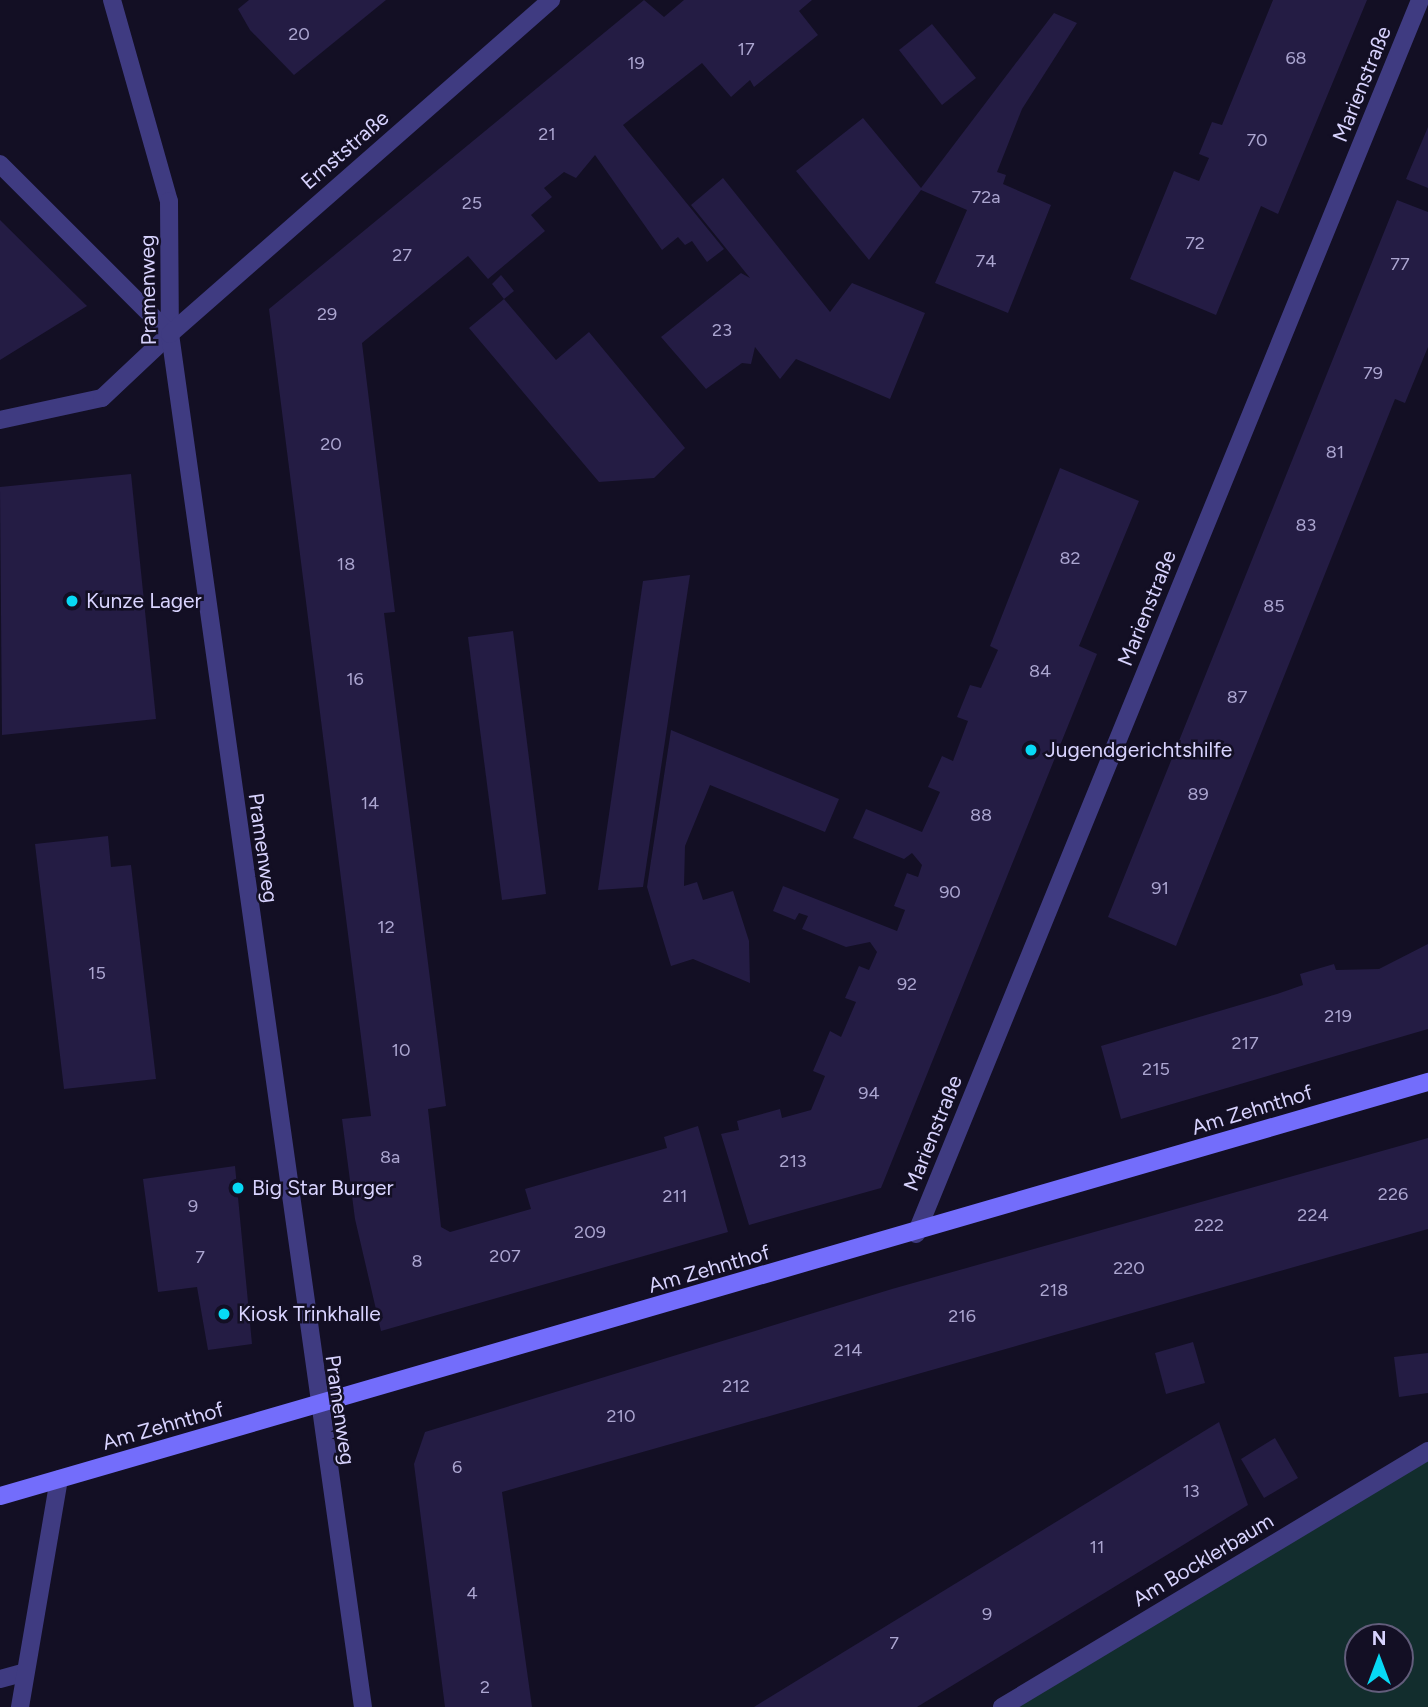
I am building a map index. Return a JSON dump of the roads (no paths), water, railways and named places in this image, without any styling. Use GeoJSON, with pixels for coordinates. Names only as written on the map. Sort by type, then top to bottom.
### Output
{"type":"FeatureCollection","features":[{"type":"Feature","properties":{"kind":"main road","name":"Am Zehnthof"},"geometry":{"type":"LineString","coordinates":[[0,1496],[916,1234],[1428,1082]]}},
{"type":"Feature","properties":{"kind":"street","name":"Pramenweg"},"geometry":{"type":"LineString","coordinates":[[111,0],[169,201],[170,334],[316,1406],[363,1707]]}},
{"type":"Feature","properties":{"kind":"street","name":"Ernststraße"},"geometry":{"type":"LineString","coordinates":[[0,420],[102,398],[170,334],[551,0]]}},
{"type":"Feature","properties":{"kind":"street","name":"Marienstraße"},"geometry":{"type":"LineString","coordinates":[[916,1234],[1420,0]]}},
{"type":"Feature","properties":{"kind":"street"},"geometry":{"type":"LineString","coordinates":[[0,164],[170,334]]}},
{"type":"Feature","properties":{"kind":"street","name":"Am Bocklerbaum"},"geometry":{"type":"LineString","coordinates":[[1002,1707],[1428,1451]]}},
{"type":"Feature","properties":{"kind":"street"},"geometry":{"type":"LineString","coordinates":[[20,1707],[22,1673],[59,1479]]}},
{"type":"Feature","properties":{"kind":"street"},"geometry":{"type":"LineString","coordinates":[[0,1679],[22,1673]]}},
{"type":"Feature","properties":{"kind":"place","name":"Kunze Lager"},"geometry":{"type":"Point","coordinates":[72,601]}},
{"type":"Feature","properties":{"kind":"place","name":"Jugendgerichtshilfe"},"geometry":{"type":"Point","coordinates":[1031,750]}},
{"type":"Feature","properties":{"kind":"place","name":"Big Star Burger"},"geometry":{"type":"Point","coordinates":[238,1188]}},
{"type":"Feature","properties":{"kind":"place","name":"Kiosk Trinkhalle"},"geometry":{"type":"Point","coordinates":[224,1314]}}]}
